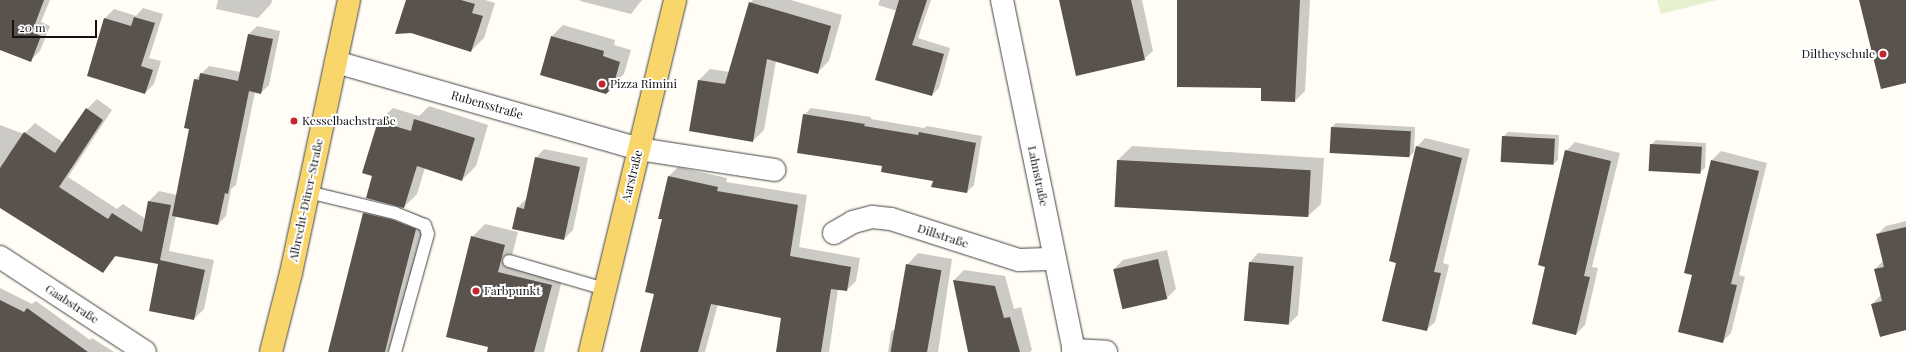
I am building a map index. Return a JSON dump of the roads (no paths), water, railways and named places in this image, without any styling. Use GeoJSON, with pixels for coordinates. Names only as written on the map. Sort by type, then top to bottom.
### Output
{"type":"FeatureCollection","features":[{"type":"Feature","properties":{"kind":"main road","name":"Albrecht-Dürer-Straße"},"geometry":{"type":"LineString","coordinates":[[271,352],[291,273],[350,0]]}},
{"type":"Feature","properties":{"kind":"main road","name":"Aarstraße"},"geometry":{"type":"LineString","coordinates":[[590,352],[675,0]]}},
{"type":"Feature","properties":{"kind":"street","name":"Lahnstraße"},"geometry":{"type":"LineString","coordinates":[[1002,0],[1074,351]]}},
{"type":"Feature","properties":{"kind":"street","name":"Rubensstraße"},"geometry":{"type":"LineString","coordinates":[[336,62],[639,149]]}},
{"type":"Feature","properties":{"kind":"street"},"geometry":{"type":"LineString","coordinates":[[639,149],[774,170]]}},
{"type":"Feature","properties":{"kind":"street","name":"Dillstraße"},"geometry":{"type":"LineString","coordinates":[[834,232],[853,222],[872,217],[892,219],[1019,260],[1055,259]]}},
{"type":"Feature","properties":{"kind":"street","name":"Gaabstraße"},"geometry":{"type":"LineString","coordinates":[[0,257],[145,352]]}},
{"type":"Feature","properties":{"kind":"street"},"geometry":{"type":"LineString","coordinates":[[1074,351],[1106,352]]}},
{"type":"Feature","properties":{"kind":"lane"},"geometry":{"type":"LineString","coordinates":[[308,192],[395,213],[425,225],[428,234],[396,352]]}},
{"type":"Feature","properties":{"kind":"lane"},"geometry":{"type":"LineString","coordinates":[[509,261],[605,289]]}},
{"type":"Feature","properties":{"kind":"place","name":"Diltheyschule"},"geometry":{"type":"Point","coordinates":[1883,54]}},
{"type":"Feature","properties":{"kind":"place","name":"Pizza Rimini"},"geometry":{"type":"Point","coordinates":[602,84]}},
{"type":"Feature","properties":{"kind":"place","name":"Kesselbachstraße"},"geometry":{"type":"Point","coordinates":[294,121]}},
{"type":"Feature","properties":{"kind":"place","name":"Farbpunkt"},"geometry":{"type":"Point","coordinates":[476,291]}}]}
